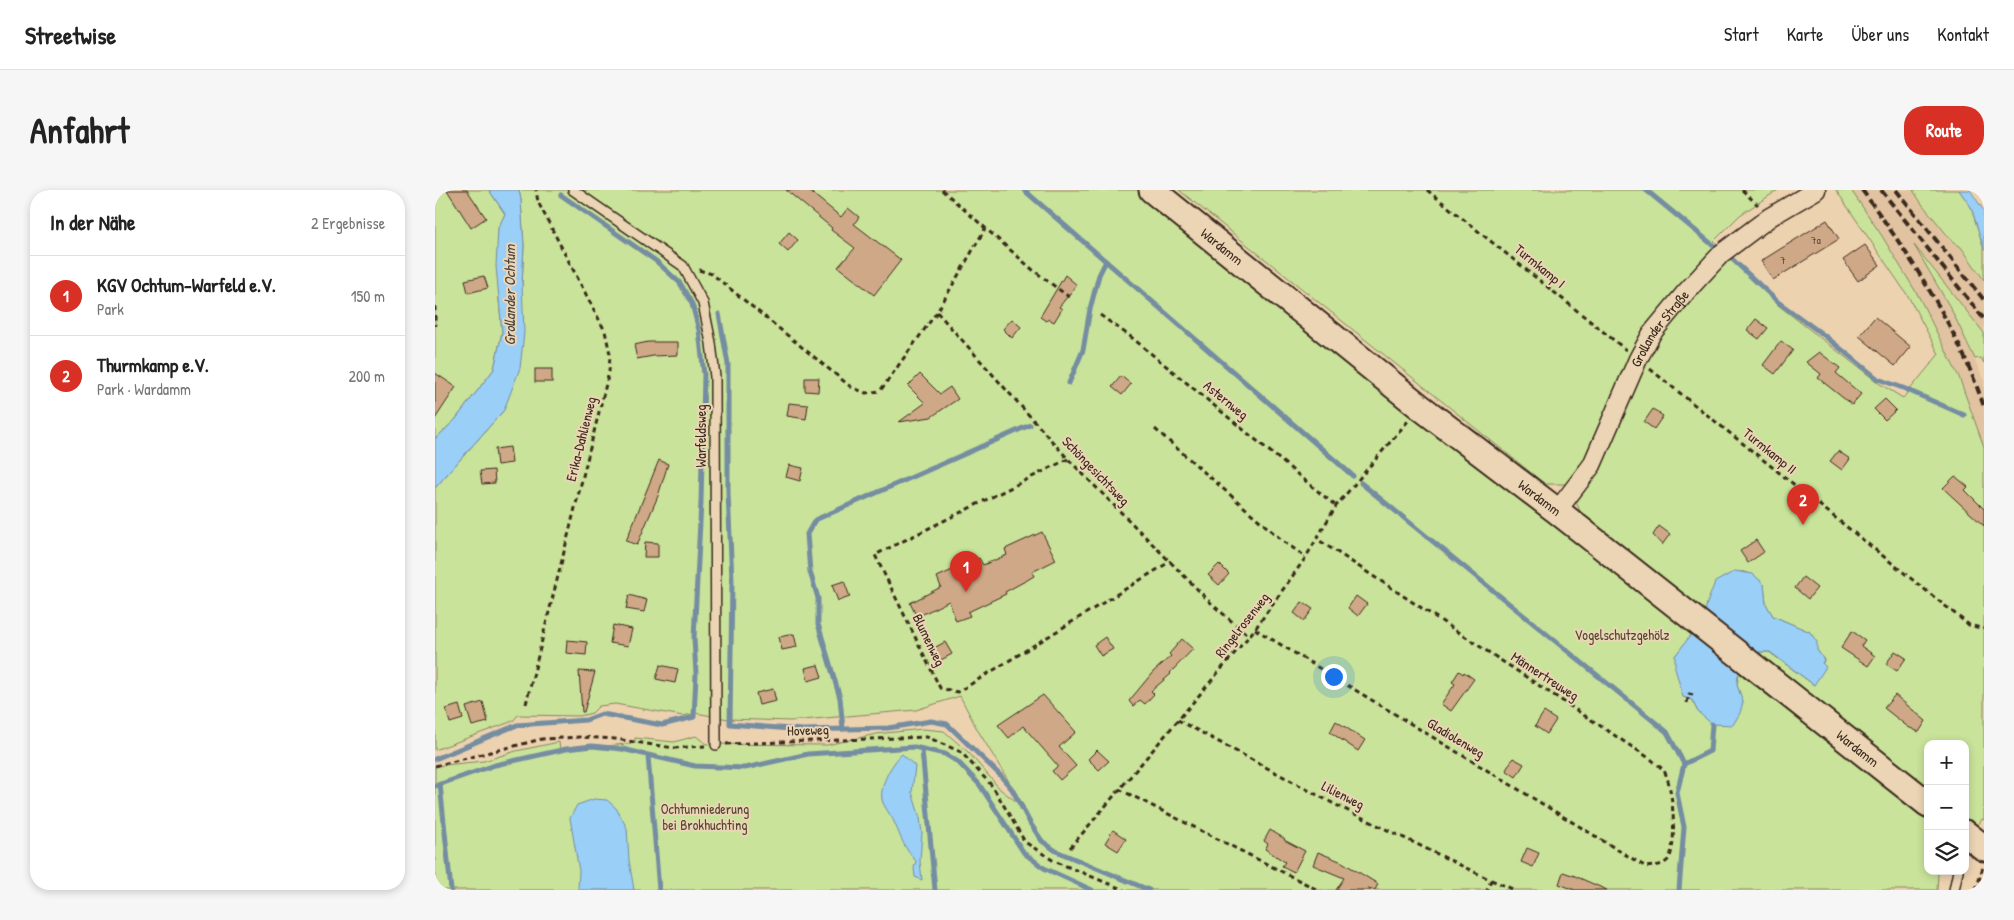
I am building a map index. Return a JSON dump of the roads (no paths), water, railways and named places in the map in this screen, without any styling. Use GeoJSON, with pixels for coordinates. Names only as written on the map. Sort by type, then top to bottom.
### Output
{"type":"FeatureCollection","features":[{"type":"Feature","properties":{"kind":"street","name":"Wardamm"},"geometry":{"type":"LineString","coordinates":[[1152,190],[1419,406],[1557,511],[1924,801]]}},
{"type":"Feature","properties":{"kind":"street","name":"Grollander Straße"},"geometry":{"type":"LineString","coordinates":[[1557,511],[1592,465],[1638,360],[1652,333],[1685,292],[1722,253],[1770,217],[1816,190]]}},
{"type":"Feature","properties":{"kind":"lane","name":"Warfeldsweg"},"geometry":{"type":"LineString","coordinates":[[573,190],[683,266],[703,303],[715,377],[716,745]]}},
{"type":"Feature","properties":{"kind":"lane"},"geometry":{"type":"LineString","coordinates":[[1954,890],[1957,875]]}},
{"type":"Feature","properties":{"kind":"water","name":"Grollander Ochtum"},"geometry":{"type":"Polygon","coordinates":[[[489,190],[519,190],[521,200],[524,246],[522,284],[524,333],[520,368],[504,410],[435,488],[435,439],[455,420],[494,369],[502,332],[496,266],[498,228],[505,214],[489,190]]]}},
{"type":"Feature","properties":{"kind":"water"},"geometry":{"type":"Polygon","coordinates":[[[1959,190],[1970,190],[1984,211],[1984,249],[1971,207],[1959,190]]]}},
{"type":"Feature","properties":{"kind":"water"},"geometry":{"type":"Polygon","coordinates":[[[1735,571],[1753,574],[1764,584],[1766,604],[1773,616],[1810,632],[1817,642],[1817,650],[1824,660],[1822,663],[1826,667],[1814,685],[1770,652],[1759,652],[1738,675],[1737,685],[1743,702],[1740,713],[1733,725],[1712,724],[1698,712],[1692,700],[1683,697],[1675,668],[1675,656],[1705,616],[1706,606],[1715,582],[1735,571]]]}},
{"type":"Feature","properties":{"kind":"water"},"geometry":{"type":"Polygon","coordinates":[[[902,754],[915,766],[912,792],[920,818],[922,833],[920,861],[922,880],[915,877],[914,868],[916,861],[904,844],[894,821],[883,803],[882,797],[882,790],[887,776],[894,763],[902,754]]]}},
{"type":"Feature","properties":{"kind":"water"},"geometry":{"type":"Polygon","coordinates":[[[594,799],[607,800],[616,808],[627,828],[629,860],[634,890],[578,890],[579,871],[570,818],[577,805],[594,799]]]}},
{"type":"Feature","properties":{"kind":"waterway"},"geometry":{"type":"LineString","coordinates":[[1024,190],[1353,476]]}},
{"type":"Feature","properties":{"kind":"waterway"},"geometry":{"type":"LineString","coordinates":[[1646,190],[1714,246]]}},
{"type":"Feature","properties":{"kind":"waterway"},"geometry":{"type":"LineString","coordinates":[[435,759],[517,725],[586,720],[602,714],[662,725],[694,717],[696,674],[694,638],[701,502],[704,375],[699,330],[692,304],[680,283],[656,261],[561,195]]}},
{"type":"Feature","properties":{"kind":"waterway"},"geometry":{"type":"LineString","coordinates":[[1731,258],[1778,302],[1825,336],[1878,379],[1964,415]]}},
{"type":"Feature","properties":{"kind":"waterway"},"geometry":{"type":"LineString","coordinates":[[1069,383],[1083,350],[1090,309],[1099,275],[1106,261]]}},
{"type":"Feature","properties":{"kind":"waterway"},"geometry":{"type":"LineString","coordinates":[[719,314],[728,364],[728,493],[732,580],[730,724],[803,730],[888,728],[931,721],[947,724],[1012,789],[1042,841],[1056,851],[1149,890]]}},
{"type":"Feature","properties":{"kind":"waterway"},"geometry":{"type":"LineString","coordinates":[[843,729],[840,698],[818,624],[818,598],[810,572],[807,534],[815,520],[1030,425]]}},
{"type":"Feature","properties":{"kind":"waterway"},"geometry":{"type":"LineString","coordinates":[[1361,483],[1667,732],[1684,764]]}},
{"type":"Feature","properties":{"kind":"waterway"},"geometry":{"type":"LineString","coordinates":[[1679,890],[1684,827],[1677,793],[1684,764],[1710,751],[1712,724]]}},
{"type":"Feature","properties":{"kind":"waterway"},"geometry":{"type":"LineString","coordinates":[[435,786],[495,765],[566,749],[592,746],[622,749],[695,766],[745,768],[808,754],[914,747],[945,754],[958,762],[979,784],[1024,853],[1044,868],[1092,890]]}},
{"type":"Feature","properties":{"kind":"waterway"},"geometry":{"type":"LineString","coordinates":[[922,750],[935,890]]}},
{"type":"Feature","properties":{"kind":"waterway"},"geometry":{"type":"LineString","coordinates":[[648,756],[659,890]]}},
{"type":"Feature","properties":{"kind":"waterway"},"geometry":{"type":"LineString","coordinates":[[440,784],[451,890]]}},
{"type":"Feature","properties":{"kind":"railway"},"geometry":{"type":"LineString","coordinates":[[1862,190],[1932,294],[1961,349],[1984,407]]}},
{"type":"Feature","properties":{"kind":"railway"},"geometry":{"type":"LineString","coordinates":[[1881,190],[1984,319]]}},
{"type":"Feature","properties":{"kind":"railway"},"geometry":{"type":"LineString","coordinates":[[1896,190],[1984,300]]}},
{"type":"Feature","properties":{"kind":"place","name":"Thurmkamp e.V."},"geometry":{"type":"Point","coordinates":[1803,525]}},
{"type":"Feature","properties":{"kind":"place","name":"KGV Ochtum-Warfeld e.V."},"geometry":{"type":"Point","coordinates":[966,592]}},
{"type":"Feature","properties":{"kind":"park label","name":"Vogelschutzgehölz"},"geometry":{"type":"Point","coordinates":[1622,635]}},
{"type":"Feature","properties":{"kind":"park label","name":"Ochtumniederung bei Brokhuchting"},"geometry":{"type":"Point","coordinates":[705,818]}}]}
